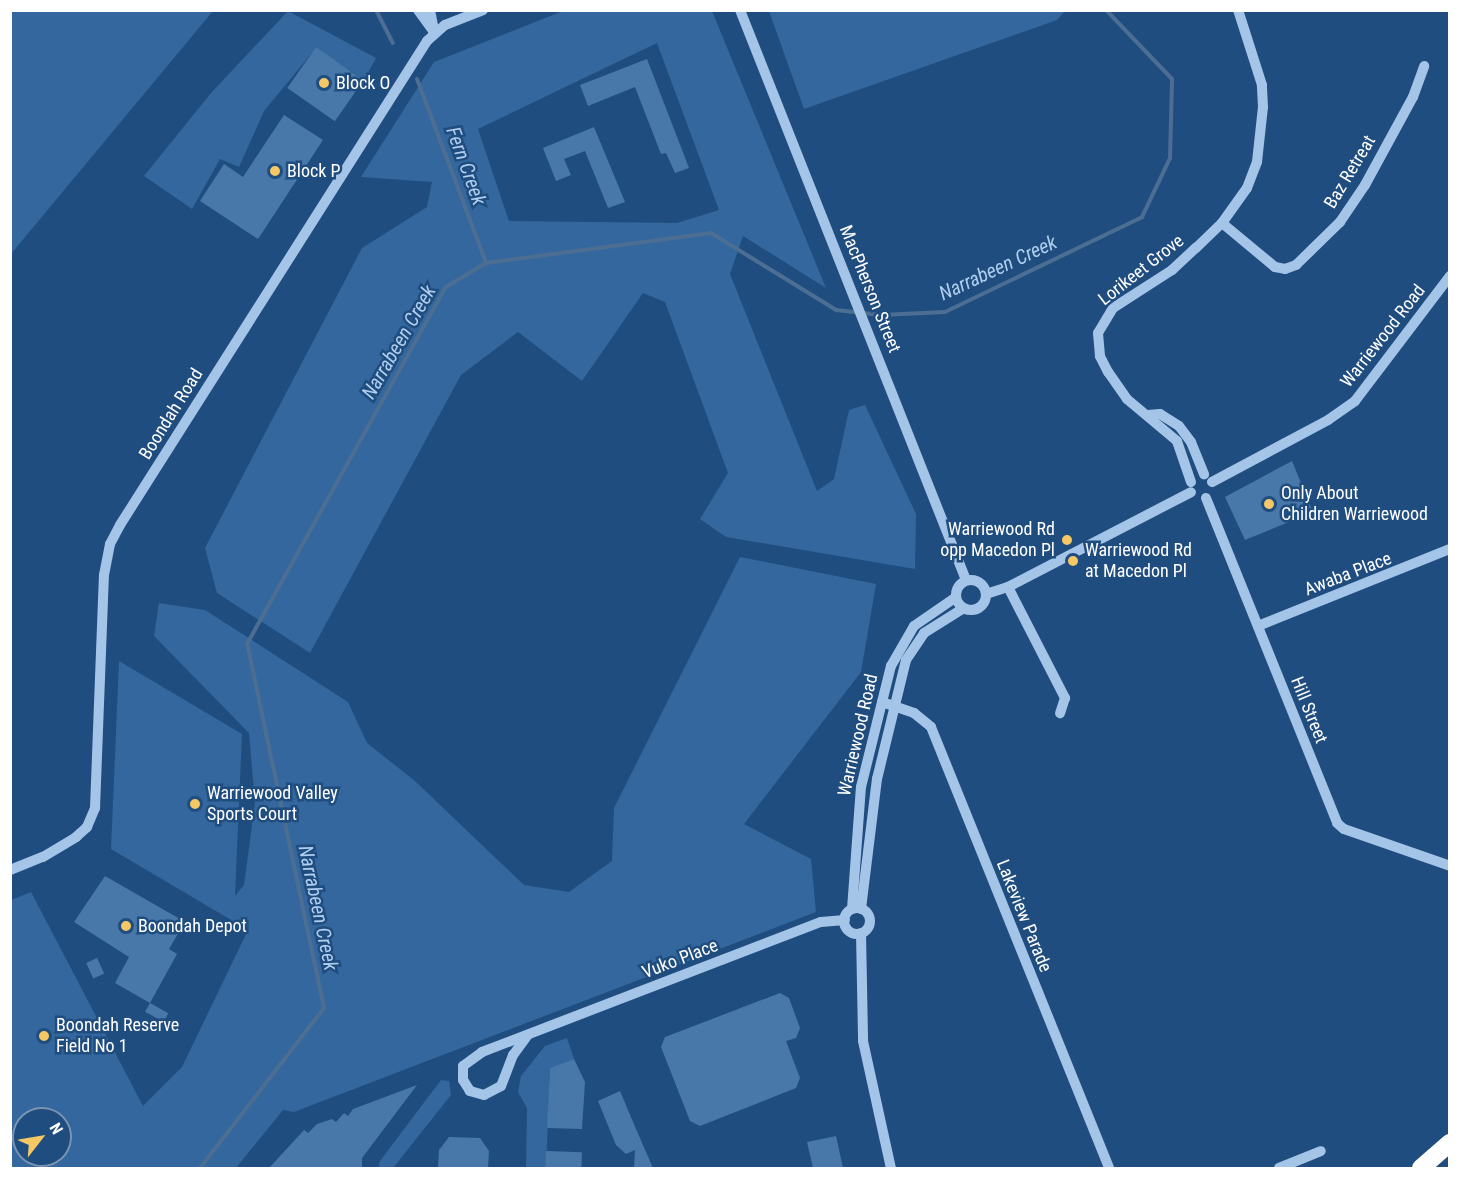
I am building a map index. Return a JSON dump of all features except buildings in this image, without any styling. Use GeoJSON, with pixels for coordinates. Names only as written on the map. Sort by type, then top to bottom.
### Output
{"type":"FeatureCollection","features":[{"type":"Feature","properties":{"kind":"highway"},"geometry":{"type":"LineString","coordinates":[[1421,1168],[1449,1143]]}},
{"type":"Feature","properties":{"kind":"street"},"geometry":{"type":"LineString","coordinates":[[418,10],[434,32]]}},
{"type":"Feature","properties":{"kind":"street"},"geometry":{"type":"LineString","coordinates":[[430,10],[434,32]]}},
{"type":"Feature","properties":{"kind":"street"},"geometry":{"type":"LineString","coordinates":[[434,32],[483,10]]}},
{"type":"Feature","properties":{"kind":"street","name":"MacPherson Street"},"geometry":{"type":"LineString","coordinates":[[740,10],[966,580]]}},
{"type":"Feature","properties":{"kind":"street","name":"Lorikeet Grove"},"geometry":{"type":"LineString","coordinates":[[1191,487],[1177,441],[1127,399],[1103,364],[1098,343],[1101,325],[1113,308],[1172,270],[1222,223],[1247,188],[1262,138],[1262,85],[1238,10]]}},
{"type":"Feature","properties":{"kind":"street","name":"Boondah Road"},"geometry":{"type":"LineString","coordinates":[[10,870],[43,857],[76,837],[87,827],[94,808],[104,575],[115,534],[434,32]]}},
{"type":"Feature","properties":{"kind":"street","name":"Baz Retreat"},"geometry":{"type":"LineString","coordinates":[[1222,223],[1275,267],[1296,266],[1340,222],[1365,185],[1413,97],[1424,66]]}},
{"type":"Feature","properties":{"kind":"street","name":"Warriewood Road"},"geometry":{"type":"LineString","coordinates":[[1191,487],[1328,420],[1355,401],[1449,276]]}},
{"type":"Feature","properties":{"kind":"street","name":"Lorikeet Grove"},"geometry":{"type":"LineString","coordinates":[[1148,415],[1160,414],[1179,426],[1191,442],[1208,478]]}},
{"type":"Feature","properties":{"kind":"street"},"geometry":{"type":"LineString","coordinates":[[986,594],[980,582],[966,580],[958,586],[956,597],[964,608],[977,609],[986,594],[1008,587],[1191,487],[1206,498],[1212,493],[1208,478]]}},
{"type":"Feature","properties":{"kind":"street","name":"Hill Street"},"geometry":{"type":"LineString","coordinates":[[1206,498],[1337,823],[1344,829],[1449,866]]}},
{"type":"Feature","properties":{"kind":"street","name":"Awaba Place"},"geometry":{"type":"LineString","coordinates":[[1258,626],[1449,549]]}},
{"type":"Feature","properties":{"kind":"street"},"geometry":{"type":"LineString","coordinates":[[1008,587],[1065,698],[1060,713]]}},
{"type":"Feature","properties":{"kind":"street","name":"Warriewood Road"},"geometry":{"type":"LineString","coordinates":[[857,909],[858,807],[891,666],[904,639],[919,622],[956,597]]}},
{"type":"Feature","properties":{"kind":"street","name":"Warriewood Road"},"geometry":{"type":"LineString","coordinates":[[857,909],[877,779],[906,660],[919,638],[938,621],[964,608]]}},
{"type":"Feature","properties":{"kind":"street","name":"Lakeview Parade"},"geometry":{"type":"LineString","coordinates":[[882,702],[914,713],[931,727],[1109,1168]]}},
{"type":"Feature","properties":{"kind":"street"},"geometry":{"type":"LineString","coordinates":[[861,933],[849,931],[844,920],[857,909],[870,921],[861,933],[863,1041],[891,1168]]}},
{"type":"Feature","properties":{"kind":"street","name":"Vuko Place"},"geometry":{"type":"LineString","coordinates":[[527,1036],[513,1055],[501,1086],[484,1095],[471,1091],[462,1074],[468,1060],[527,1036],[821,922],[844,920]]}},
{"type":"Feature","properties":{"kind":"street"},"geometry":{"type":"LineString","coordinates":[[1279,1168],[1321,1151]]}},
{"type":"Feature","properties":{"kind":"shaded area"},"geometry":{"type":"Polygon","coordinates":[[[769,10],[1065,11],[1057,20],[804,109],[769,10]]]}},
{"type":"Feature","properties":{"kind":"shaded area"},"geometry":{"type":"Polygon","coordinates":[[[10,11],[213,11],[11,254],[10,11]]]}},
{"type":"Feature","properties":{"kind":"shaded area"},"geometry":{"type":"Polygon","coordinates":[[[288,11],[376,58],[364,80],[316,48],[264,111],[239,167],[220,159],[192,209],[144,176],[211,93],[288,11]]]}},
{"type":"Feature","properties":{"kind":"shaded area"},"geometry":{"type":"Polygon","coordinates":[[[563,11],[712,11],[826,288],[743,236],[730,274],[817,491],[834,479],[849,410],[865,405],[916,514],[915,569],[726,537],[700,519],[728,473],[665,302],[643,293],[582,381],[518,332],[461,375],[310,653],[217,593],[205,548],[362,248],[427,207],[432,182],[361,177],[434,62],[563,11]],[[657,43],[478,129],[509,221],[677,223],[719,210],[657,43]]]}},
{"type":"Feature","properties":{"kind":"shaded area"},"geometry":{"type":"Polygon","coordinates":[[[740,557],[876,584],[861,672],[744,824],[811,859],[816,912],[294,1112],[283,1110],[236,1168],[11,1168],[11,900],[31,892],[143,1106],[182,1067],[248,930],[111,849],[119,661],[242,734],[235,896],[244,885],[255,803],[249,733],[154,636],[159,603],[205,610],[348,702],[367,743],[415,781],[524,885],[569,892],[612,861],[614,808],[740,557]]]}},
{"type":"Feature","properties":{"kind":"shaded area"},"geometry":{"type":"Polygon","coordinates":[[[567,1038],[574,1059],[550,1069],[546,1168],[526,1168],[527,1108],[518,1092],[521,1076],[545,1046],[567,1038]]]}},
{"type":"Feature","properties":{"kind":"shaded area"},"geometry":{"type":"Polygon","coordinates":[[[441,1080],[449,1081],[451,1095],[393,1168],[378,1168],[380,1161],[441,1080]]]}},
{"type":"Feature","properties":{"kind":"waterway","name":"Fern Creek"},"geometry":{"type":"LineString","coordinates":[[376,10],[393,43]]}},
{"type":"Feature","properties":{"kind":"waterway","name":"Narrabeen Creek"},"geometry":{"type":"LineString","coordinates":[[200,1168],[324,1008],[247,644],[446,287],[486,263],[711,233],[836,310],[881,315],[945,312],[1142,217],[1170,158],[1172,79],[1106,10]]}},
{"type":"Feature","properties":{"kind":"waterway","name":"Fern Creek"},"geometry":{"type":"LineString","coordinates":[[417,79],[486,263]]}},
{"type":"Feature","properties":{"kind":"place","name":"Block O"},"geometry":{"type":"Point","coordinates":[324,83]}},
{"type":"Feature","properties":{"kind":"place","name":"Block P"},"geometry":{"type":"Point","coordinates":[275,171]}},
{"type":"Feature","properties":{"kind":"place","name":"Only About Children Warriewood"},"geometry":{"type":"Point","coordinates":[1269,504]}},
{"type":"Feature","properties":{"kind":"place","name":"Warriewood Rd opp Macedon Pl"},"geometry":{"type":"Point","coordinates":[1067,540]}},
{"type":"Feature","properties":{"kind":"place","name":"Warriewood Rd at Macedon Pl"},"geometry":{"type":"Point","coordinates":[1073,561]}},
{"type":"Feature","properties":{"kind":"place","name":"Warriewood Valley Sports Court"},"geometry":{"type":"Point","coordinates":[195,804]}},
{"type":"Feature","properties":{"kind":"place","name":"Boondah Depot"},"geometry":{"type":"Point","coordinates":[126,926]}},
{"type":"Feature","properties":{"kind":"place","name":"Boondah Reserve Field No 1"},"geometry":{"type":"Point","coordinates":[44,1036]}}]}
